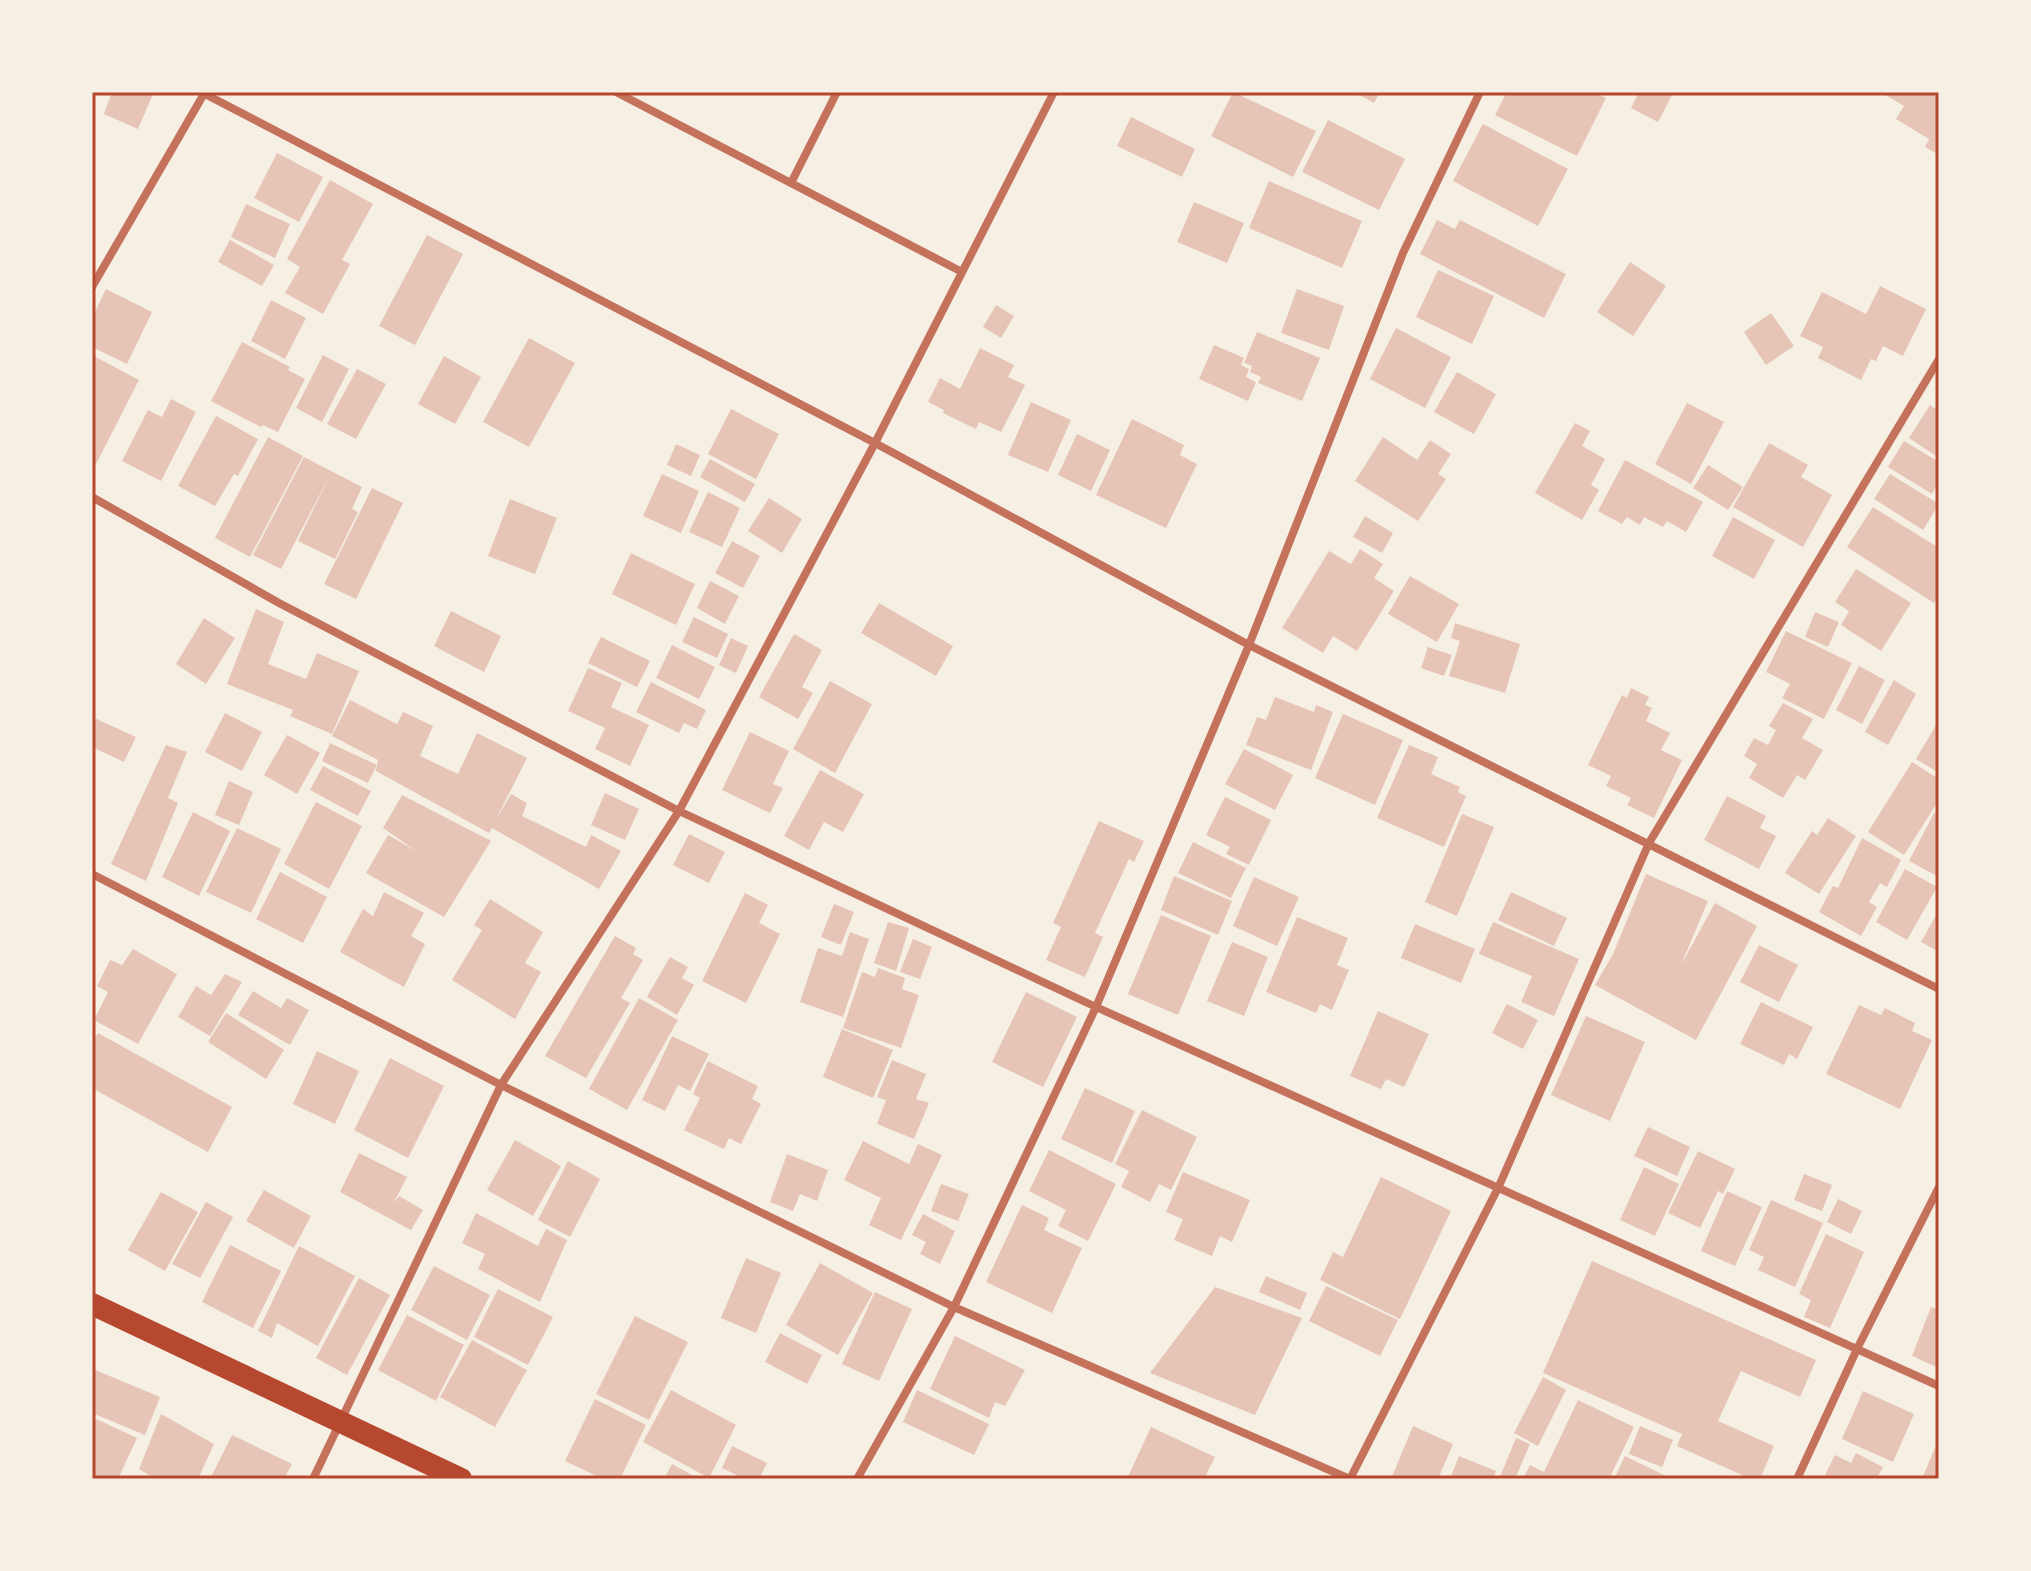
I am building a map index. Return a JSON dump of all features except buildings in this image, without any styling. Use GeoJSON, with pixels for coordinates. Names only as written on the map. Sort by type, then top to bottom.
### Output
{"type":"FeatureCollection","features":[{"type":"Feature","properties":{"kind":"highway"},"geometry":{"type":"LineString","coordinates":[[92,1304],[461,1479]]}},
{"type":"Feature","properties":{"kind":"street"},"geometry":{"type":"LineString","coordinates":[[616,92],[626,94],[962,272]]}},
{"type":"Feature","properties":{"kind":"street"},"geometry":{"type":"LineString","coordinates":[[791,183],[837,92]]}},
{"type":"Feature","properties":{"kind":"street"},"geometry":{"type":"LineString","coordinates":[[313,1479],[501,1085],[679,811],[875,443],[1054,92]]}},
{"type":"Feature","properties":{"kind":"street"},"geometry":{"type":"LineString","coordinates":[[857,1479],[954,1307],[1096,1007],[1249,645],[1403,253],[1480,92]]}},
{"type":"Feature","properties":{"kind":"street"},"geometry":{"type":"LineString","coordinates":[[92,287],[204,93],[875,443],[1249,645],[1939,989]]}},
{"type":"Feature","properties":{"kind":"street"},"geometry":{"type":"LineString","coordinates":[[92,874],[501,1085],[954,1307],[1350,1479],[1499,1186],[1649,843],[1939,359]]}},
{"type":"Feature","properties":{"kind":"street"},"geometry":{"type":"LineString","coordinates":[[92,497],[279,603],[679,811],[1096,1007],[1939,1386]]}},
{"type":"Feature","properties":{"kind":"street"},"geometry":{"type":"LineString","coordinates":[[1797,1479],[1858,1347],[1939,1187]]}}]}
